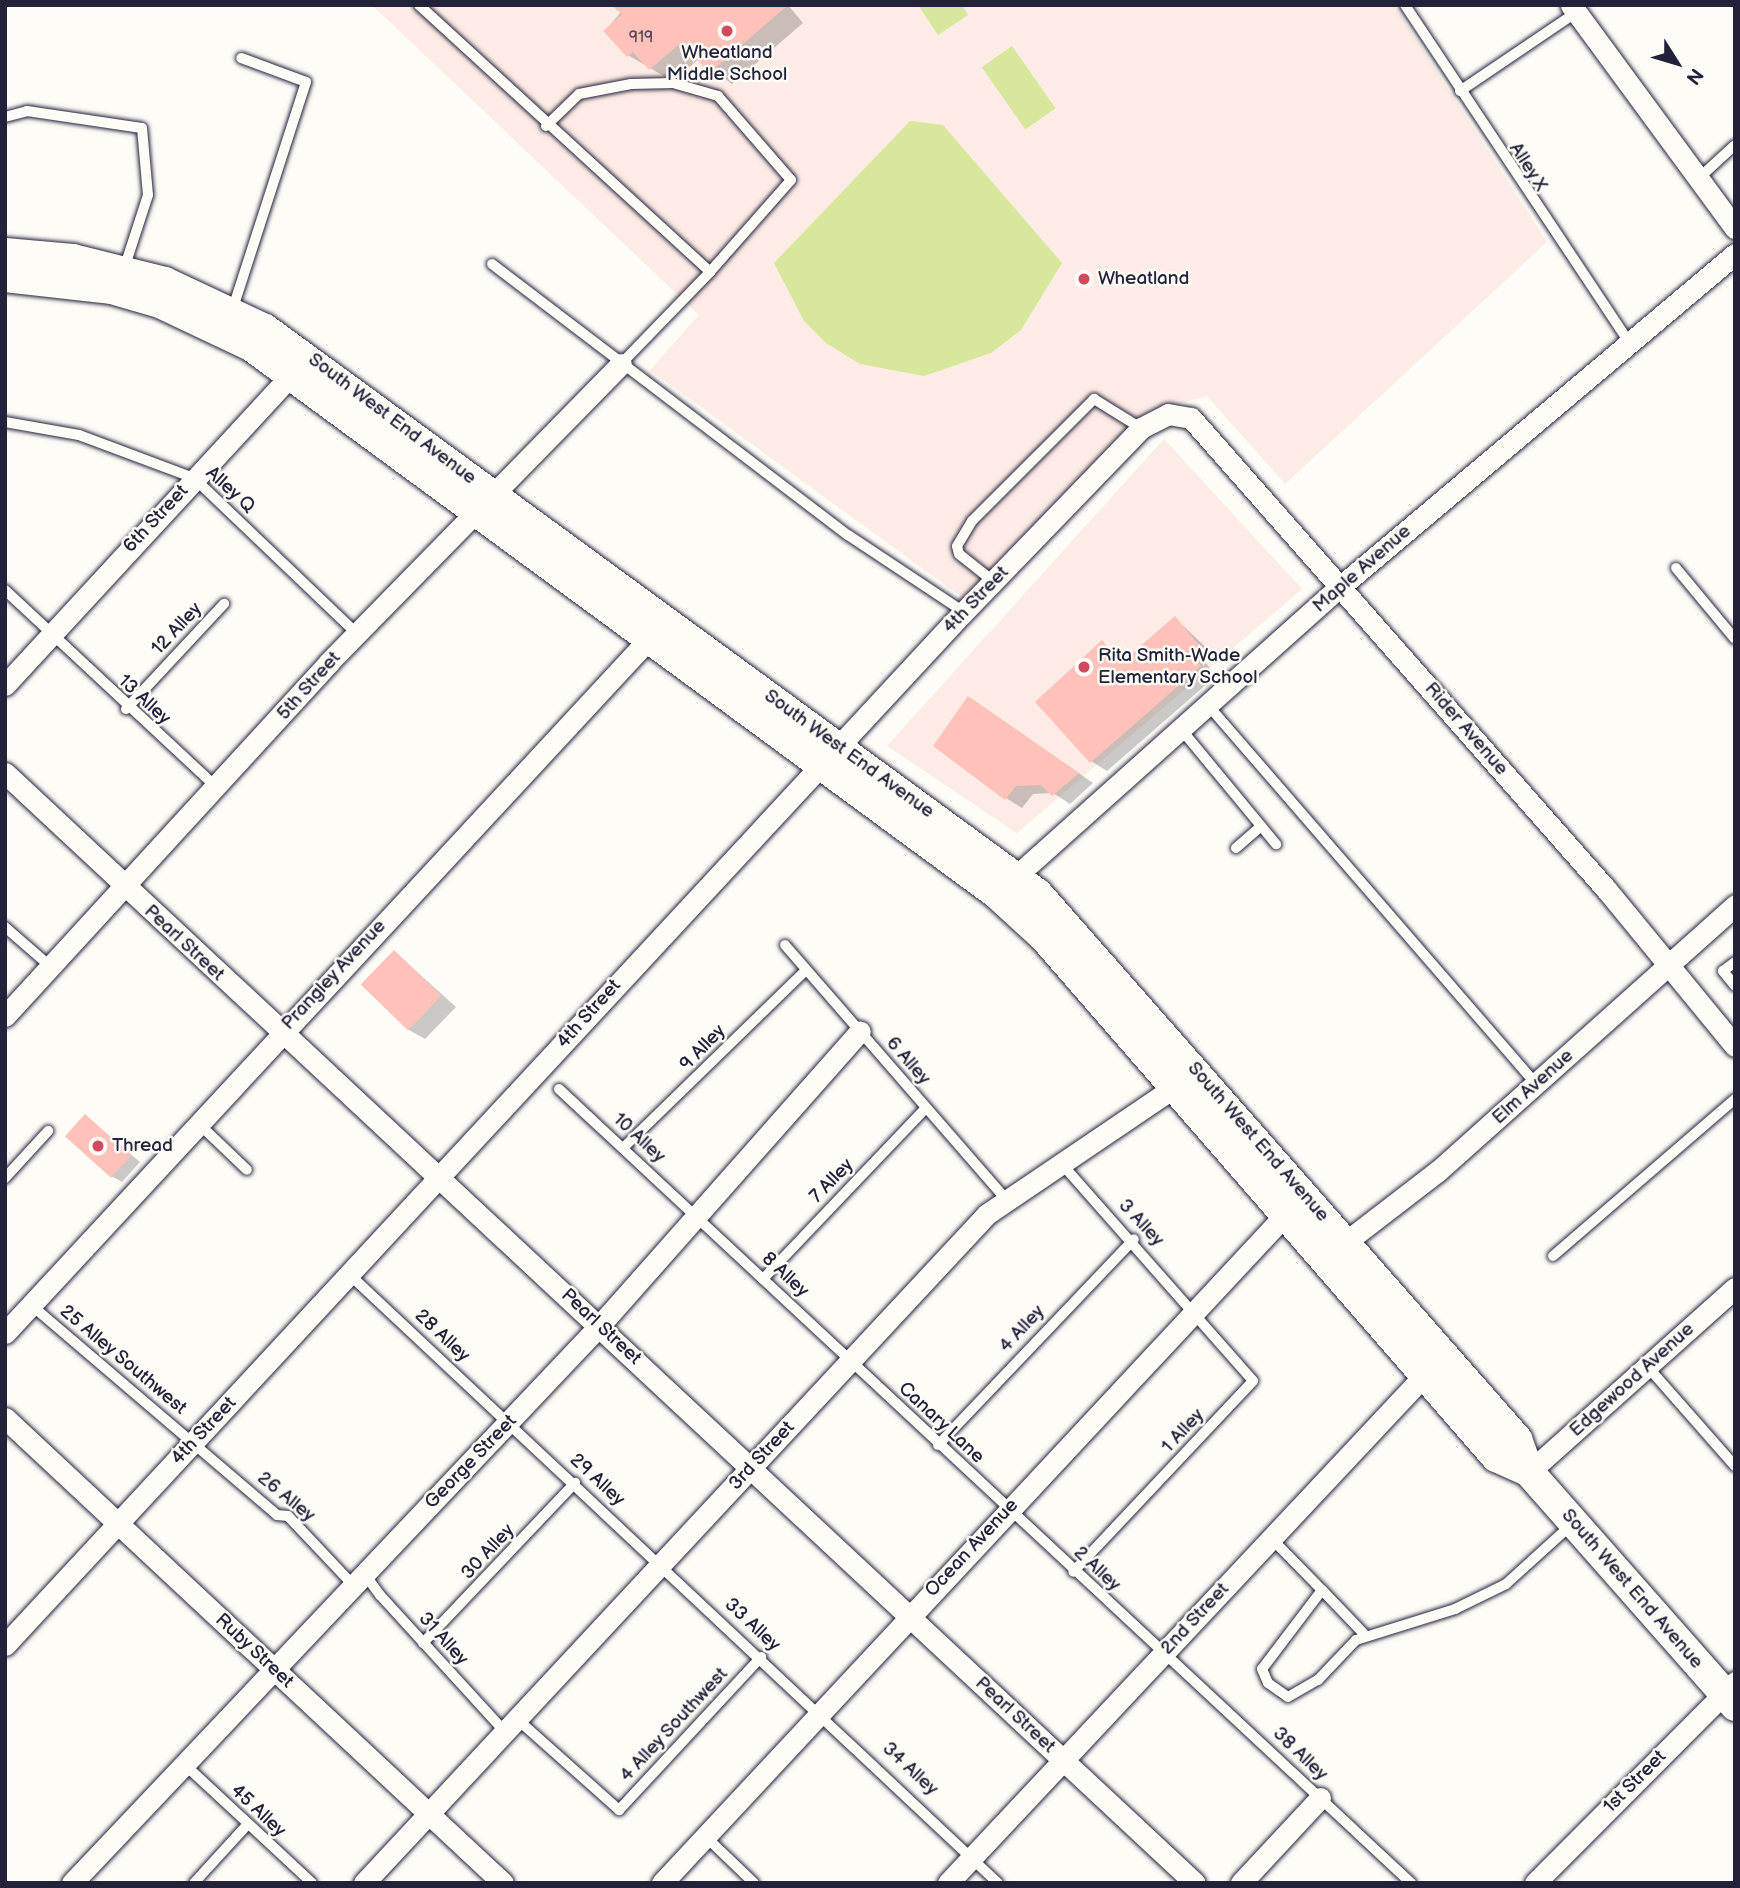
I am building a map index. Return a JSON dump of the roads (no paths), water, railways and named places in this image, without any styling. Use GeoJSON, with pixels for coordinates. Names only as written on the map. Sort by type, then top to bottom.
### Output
{"type":"FeatureCollection","features":[{"type":"Feature","properties":{"kind":"main road","name":"South West End Avenue"},"geometry":{"type":"LineString","coordinates":[[5,253],[124,270],[232,311],[299,366],[831,757],[1007,885],[1063,918],[1284,1215],[1335,1251]]}},
{"type":"Feature","properties":{"kind":"main road","name":"South West End Avenue"},"geometry":{"type":"LineString","coordinates":[[5,277],[70,281],[160,303],[299,366]]}},
{"type":"Feature","properties":{"kind":"main road","name":"South West End Avenue"},"geometry":{"type":"LineString","coordinates":[[1185,1080],[1434,1365],[1496,1457],[1529,1472],[1731,1694]]}},
{"type":"Feature","properties":{"kind":"street"},"geometry":{"type":"LineString","coordinates":[[1579,8],[1735,228]]}},
{"type":"Feature","properties":{"kind":"street","name":"Maple Avenue"},"geometry":{"type":"LineString","coordinates":[[1007,885],[1341,586],[1735,254]]}},
{"type":"Feature","properties":{"kind":"street","name":"5th Street"},"geometry":{"type":"LineString","coordinates":[[5,1016],[358,634],[621,364]]}},
{"type":"Feature","properties":{"kind":"street","name":"6th Street"},"geometry":{"type":"LineString","coordinates":[[5,685],[299,366]]}},
{"type":"Feature","properties":{"kind":"street","name":"4th Street"},"geometry":{"type":"LineString","coordinates":[[5,1645],[993,581],[1142,428],[1168,414],[1191,418]]}},
{"type":"Feature","properties":{"kind":"street","name":"Rider Avenue"},"geometry":{"type":"LineString","coordinates":[[1191,418],[1341,586],[1735,1046]]}},
{"type":"Feature","properties":{"kind":"street","name":"Prangley Avenue"},"geometry":{"type":"LineString","coordinates":[[5,1333],[657,629]]}},
{"type":"Feature","properties":{"kind":"street","name":"Pearl Street"},"geometry":{"type":"LineString","coordinates":[[5,773],[280,1033],[600,1325],[750,1469],[1195,1883]]}},
{"type":"Feature","properties":{"kind":"street","name":"Elm Avenue"},"geometry":{"type":"LineString","coordinates":[[1335,1251],[1536,1084],[1735,905]]}},
{"type":"Feature","properties":{"kind":"street","name":"George Street"},"geometry":{"type":"LineString","coordinates":[[72,1883],[352,1584],[600,1325],[695,1214],[860,1031]]}},
{"type":"Feature","properties":{"kind":"street","name":"3rd Street"},"geometry":{"type":"LineString","coordinates":[[364,1883],[851,1361],[1006,1199],[1185,1080]]}},
{"type":"Feature","properties":{"kind":"street","name":"Ocean Avenue"},"geometry":{"type":"LineString","coordinates":[[662,1883],[1194,1308],[1284,1215]]}},
{"type":"Feature","properties":{"kind":"street","name":"Edgewood Avenue"},"geometry":{"type":"LineString","coordinates":[[1529,1472],[1735,1288]]}},
{"type":"Feature","properties":{"kind":"street","name":"2nd Street"},"geometry":{"type":"LineString","coordinates":[[948,1883],[1434,1365]]}},
{"type":"Feature","properties":{"kind":"street","name":"Ruby Street"},"geometry":{"type":"LineString","coordinates":[[5,1418],[503,1883]]}},
{"type":"Feature","properties":{"kind":"street","name":"1st Street"},"geometry":{"type":"LineString","coordinates":[[1535,1883],[1731,1694]]}},
{"type":"Feature","properties":{"kind":"street"},"geometry":{"type":"LineString","coordinates":[[1241,1883],[1320,1798]]}},
{"type":"Feature","properties":{"kind":"lane"},"geometry":{"type":"LineString","coordinates":[[419,5],[546,126],[710,272]]}},
{"type":"Feature","properties":{"kind":"lane","name":"Alley X"},"geometry":{"type":"LineString","coordinates":[[1405,5],[1629,342]]}},
{"type":"Feature","properties":{"kind":"lane"},"geometry":{"type":"LineString","coordinates":[[1460,91],[1579,8]]}},
{"type":"Feature","properties":{"kind":"lane"},"geometry":{"type":"LineString","coordinates":[[232,311],[306,82],[241,58]]}},
{"type":"Feature","properties":{"kind":"lane"},"geometry":{"type":"LineString","coordinates":[[546,126],[579,94],[631,84],[673,83],[718,96],[791,180],[710,272],[621,364]]}},
{"type":"Feature","properties":{"kind":"lane"},"geometry":{"type":"LineString","coordinates":[[5,117],[27,111],[142,128],[148,195],[124,270]]}},
{"type":"Feature","properties":{"kind":"lane"},"geometry":{"type":"LineString","coordinates":[[1698,178],[1735,145]]}},
{"type":"Feature","properties":{"kind":"lane"},"geometry":{"type":"LineString","coordinates":[[492,264],[848,535],[964,612]]}},
{"type":"Feature","properties":{"kind":"lane"},"geometry":{"type":"LineString","coordinates":[[993,581],[958,554],[957,545],[972,521],[1094,399],[1142,428]]}},
{"type":"Feature","properties":{"kind":"lane","name":"Alley Q"},"geometry":{"type":"LineString","coordinates":[[5,422],[79,435],[194,478],[358,634]]}},
{"type":"Feature","properties":{"kind":"lane"},"geometry":{"type":"LineString","coordinates":[[1676,568],[1735,639]]}},
{"type":"Feature","properties":{"kind":"lane","name":"13 Alley"},"geometry":{"type":"LineString","coordinates":[[5,590],[126,709],[217,788]]}},
{"type":"Feature","properties":{"kind":"lane","name":"12 Alley"},"geometry":{"type":"LineString","coordinates":[[126,709],[224,604]]}},
{"type":"Feature","properties":{"kind":"lane"},"geometry":{"type":"LineString","coordinates":[[1207,704],[1536,1084]]}},
{"type":"Feature","properties":{"kind":"lane"},"geometry":{"type":"LineString","coordinates":[[1180,728],[1276,844]]}},
{"type":"Feature","properties":{"kind":"lane"},"geometry":{"type":"LineString","coordinates":[[1236,848],[1261,826]]}},
{"type":"Feature","properties":{"kind":"lane"},"geometry":{"type":"LineString","coordinates":[[5,927],[51,967]]}},
{"type":"Feature","properties":{"kind":"lane","name":"6 Alley"},"geometry":{"type":"LineString","coordinates":[[785,945],[1006,1199]]}},
{"type":"Feature","properties":{"kind":"lane"},"geometry":{"type":"LineString","coordinates":[[1735,962],[1723,971],[1735,986]]}},
{"type":"Feature","properties":{"kind":"lane","name":"9 Alley"},"geometry":{"type":"LineString","coordinates":[[623,1148],[806,970]]}},
{"type":"Feature","properties":{"kind":"lane","name":"10 Alley"},"geometry":{"type":"LineString","coordinates":[[559,1089],[695,1214]]}},
{"type":"Feature","properties":{"kind":"lane"},"geometry":{"type":"LineString","coordinates":[[1553,1256],[1735,1099]]}},
{"type":"Feature","properties":{"kind":"lane","name":"7 Alley"},"geometry":{"type":"LineString","coordinates":[[764,1279],[926,1108]]}},
{"type":"Feature","properties":{"kind":"lane"},"geometry":{"type":"LineString","coordinates":[[198,1122],[247,1170]]}},
{"type":"Feature","properties":{"kind":"lane"},"geometry":{"type":"LineString","coordinates":[[5,1178],[48,1131]]}},
{"type":"Feature","properties":{"kind":"lane","name":"3 Alley"},"geometry":{"type":"LineString","coordinates":[[1061,1163],[1194,1308]]}},
{"type":"Feature","properties":{"kind":"lane","name":"8 Alley"},"geometry":{"type":"LineString","coordinates":[[695,1214],[851,1361]]}},
{"type":"Feature","properties":{"kind":"lane","name":"4 Alley"},"geometry":{"type":"LineString","coordinates":[[938,1445],[1133,1239]]}},
{"type":"Feature","properties":{"kind":"lane","name":"28 Alley"},"geometry":{"type":"LineString","coordinates":[[350,1275],[509,1422]]}},
{"type":"Feature","properties":{"kind":"lane","name":"25 Alley Southwest"},"geometry":{"type":"LineString","coordinates":[[30,1304],[194,1441]]}},
{"type":"Feature","properties":{"kind":"lane","name":"1 Alley"},"geometry":{"type":"LineString","coordinates":[[1073,1573],[1253,1381],[1194,1308]]}},
{"type":"Feature","properties":{"kind":"lane","name":"Canary Lane"},"geometry":{"type":"LineString","coordinates":[[851,1361],[1009,1509]]}},
{"type":"Feature","properties":{"kind":"lane"},"geometry":{"type":"LineString","coordinates":[[1647,1366],[1735,1466]]}},
{"type":"Feature","properties":{"kind":"lane","name":"29 Alley"},"geometry":{"type":"LineString","coordinates":[[509,1422],[662,1563]]}},
{"type":"Feature","properties":{"kind":"lane","name":"26 Alley"},"geometry":{"type":"LineString","coordinates":[[194,1441],[276,1515],[288,1516],[352,1584]]}},
{"type":"Feature","properties":{"kind":"lane","name":"30 Alley"},"geometry":{"type":"LineString","coordinates":[[423,1643],[575,1483]]}},
{"type":"Feature","properties":{"kind":"lane","name":"2 Alley"},"geometry":{"type":"LineString","coordinates":[[1009,1509],[1073,1573],[1163,1653]]}},
{"type":"Feature","properties":{"kind":"lane"},"geometry":{"type":"LineString","coordinates":[[1322,1590],[1262,1669],[1268,1683],[1288,1697],[1298,1694],[1366,1636],[1487,1595],[1573,1523]]}},
{"type":"Feature","properties":{"kind":"lane"},"geometry":{"type":"LineString","coordinates":[[1271,1538],[1366,1636]]}},
{"type":"Feature","properties":{"kind":"lane","name":"33 Alley"},"geometry":{"type":"LineString","coordinates":[[662,1563],[821,1710]]}},
{"type":"Feature","properties":{"kind":"lane","name":"31 Alley"},"geometry":{"type":"LineString","coordinates":[[373,1564],[369,1580],[423,1643],[511,1725]]}},
{"type":"Feature","properties":{"kind":"lane","name":"38 Alley"},"geometry":{"type":"LineString","coordinates":[[1163,1653],[1411,1883]]}},
{"type":"Feature","properties":{"kind":"lane","name":"4 Alley Southwest"},"geometry":{"type":"LineString","coordinates":[[511,1725],[619,1810],[761,1657]]}},
{"type":"Feature","properties":{"kind":"lane","name":"34 Alley"},"geometry":{"type":"LineString","coordinates":[[821,1710],[974,1855],[998,1883]]}},
{"type":"Feature","properties":{"kind":"lane","name":"45 Alley"},"geometry":{"type":"LineString","coordinates":[[183,1763],[246,1826],[312,1883]]}},
{"type":"Feature","properties":{"kind":"lane"},"geometry":{"type":"LineString","coordinates":[[194,1883],[246,1826]]}},
{"type":"Feature","properties":{"kind":"lane"},"geometry":{"type":"LineString","coordinates":[[705,1836],[754,1883]]}},
{"type":"Feature","properties":{"kind":"place","name":"Wheatland Middle School"},"geometry":{"type":"Point","coordinates":[727,31]}},
{"type":"Feature","properties":{"kind":"place","name":"Wheatland"},"geometry":{"type":"Point","coordinates":[1084,279]}},
{"type":"Feature","properties":{"kind":"place","name":"Rita Smith-Wade Elementary School"},"geometry":{"type":"Point","coordinates":[1084,667]}},
{"type":"Feature","properties":{"kind":"place","name":"Thread"},"geometry":{"type":"Point","coordinates":[98,1146]}}]}
